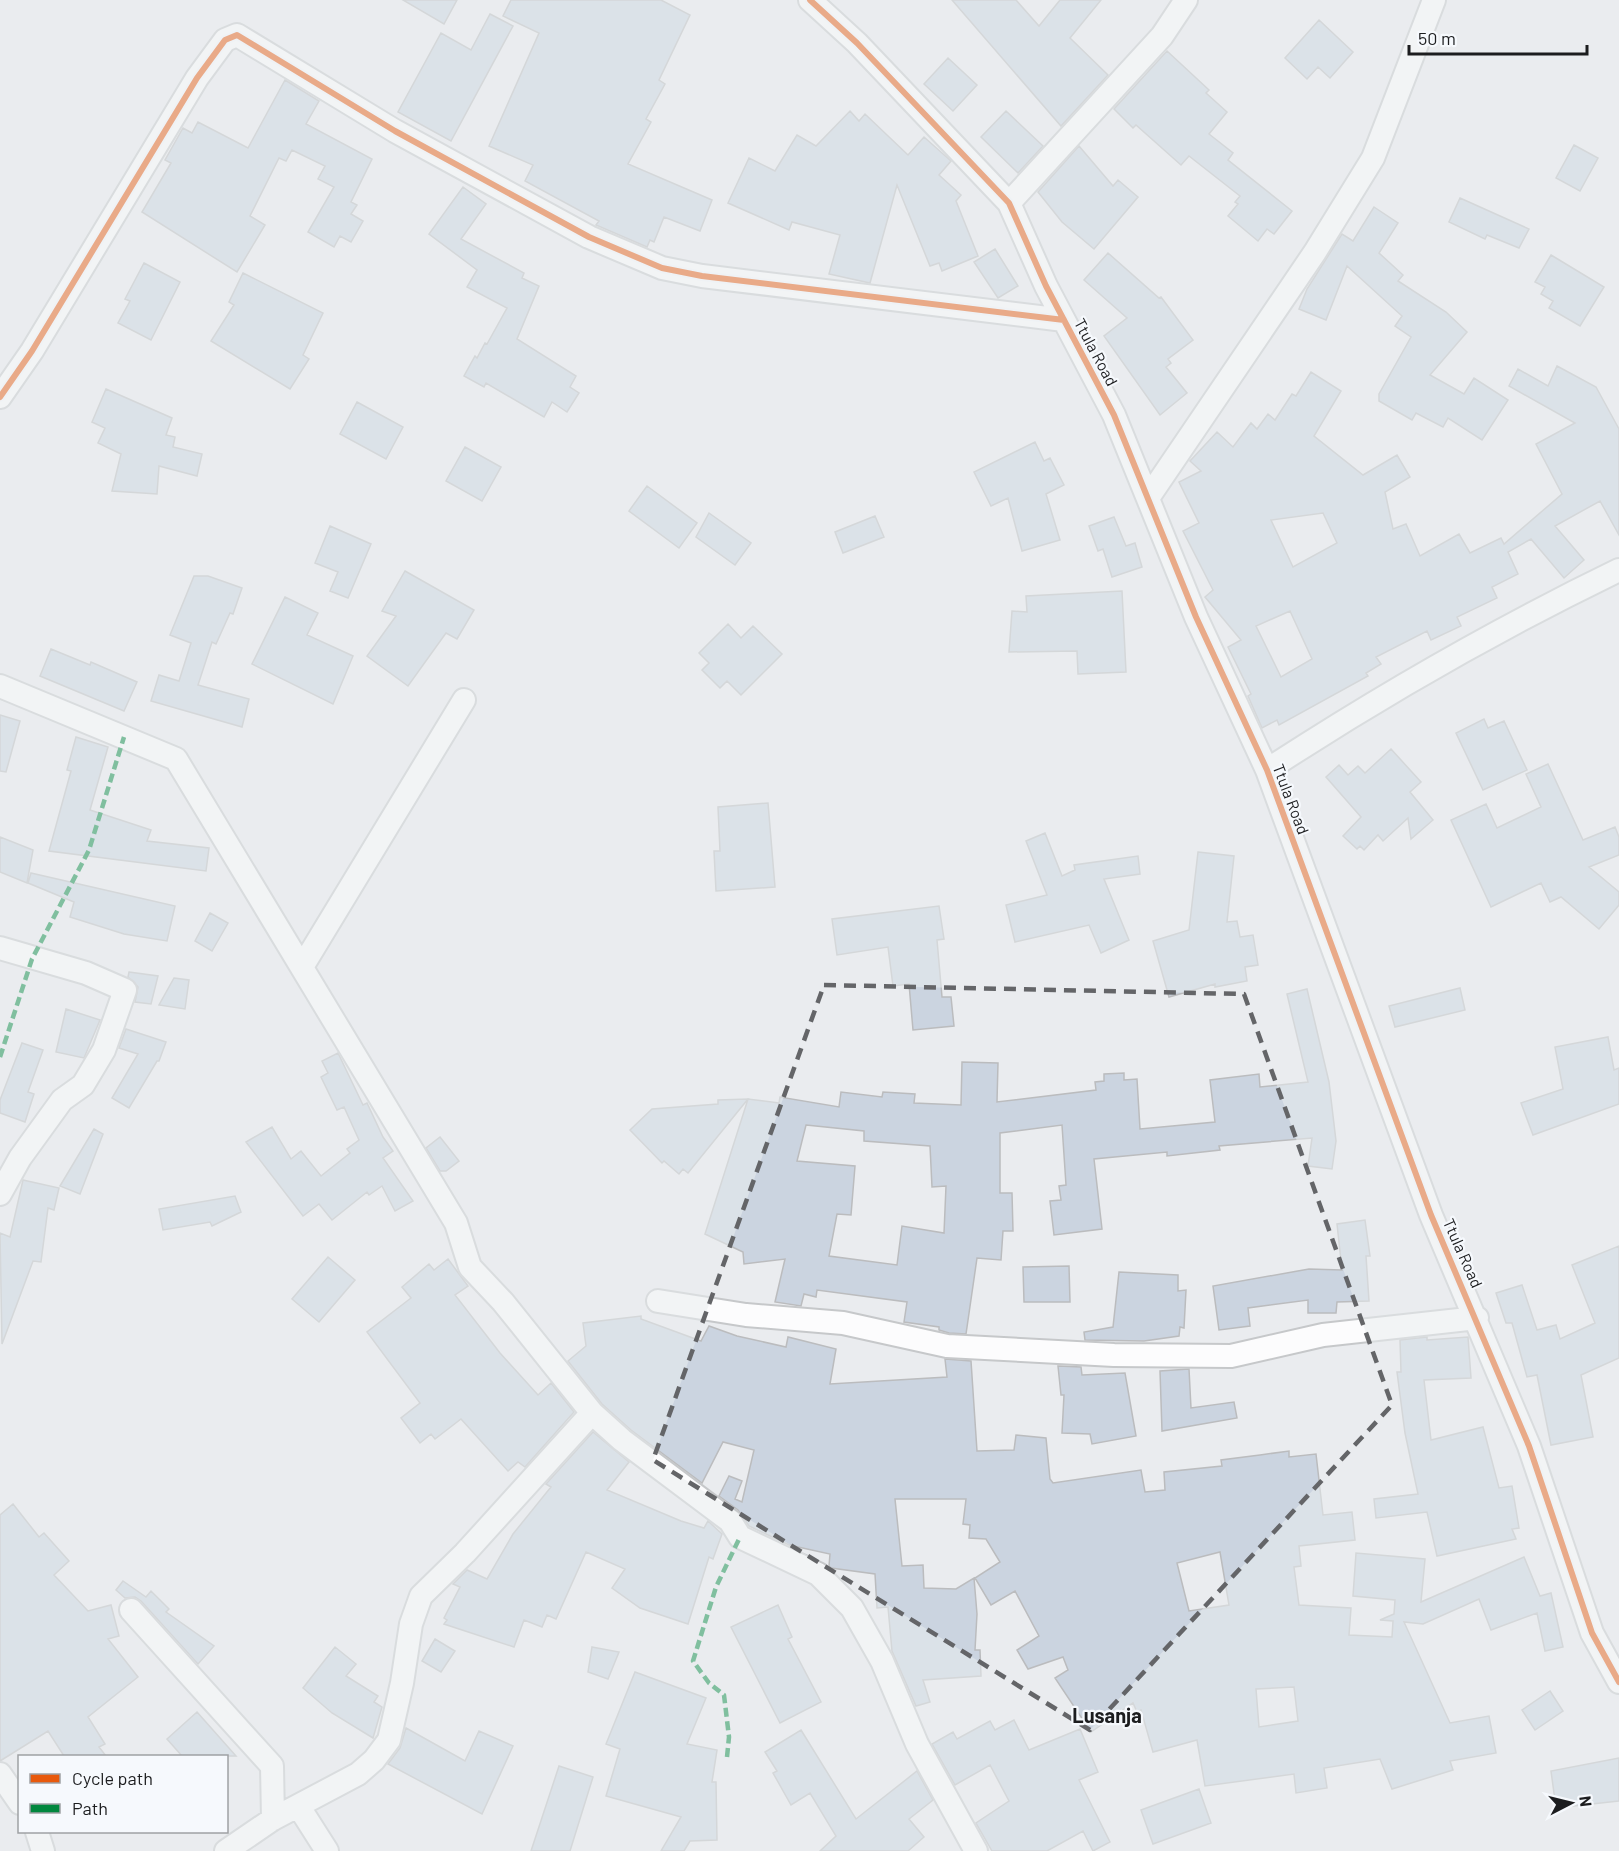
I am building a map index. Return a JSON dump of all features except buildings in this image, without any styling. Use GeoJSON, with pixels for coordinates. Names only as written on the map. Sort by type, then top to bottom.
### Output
{"type":"FeatureCollection","features":[{"type":"Feature","properties":{"kind":"street","name":"Ttula Road"},"geometry":{"type":"LineString","coordinates":[[810,0],[866,51],[1008,203],[1046,286],[1114,415],[1196,617],[1267,770],[1431,1215],[1477,1318],[1529,1446],[1592,1633],[1619,1682]]}},
{"type":"Feature","properties":{"kind":"street"},"geometry":{"type":"LineString","coordinates":[[1008,203],[1162,36],[1186,0]]}},
{"type":"Feature","properties":{"kind":"street"},"geometry":{"type":"LineString","coordinates":[[1148,498],[1315,252],[1373,158],[1434,0]]}},
{"type":"Feature","properties":{"kind":"street"},"geometry":{"type":"LineString","coordinates":[[0,397],[32,351],[197,78],[225,40],[237,35],[395,131],[589,237],[662,268],[702,276],[1064,320]]}},
{"type":"Feature","properties":{"kind":"street"},"geometry":{"type":"LineString","coordinates":[[1267,770],[1364,706],[1447,658],[1619,570]]}},
{"type":"Feature","properties":{"kind":"street"},"geometry":{"type":"LineString","coordinates":[[0,686],[176,759],[456,1223],[470,1267],[510,1311],[592,1413],[622,1440],[730,1521],[740,1537],[818,1574],[852,1608],[882,1661],[917,1744],[976,1851]]}},
{"type":"Feature","properties":{"kind":"street"},"geometry":{"type":"LineString","coordinates":[[302,967],[464,700]]}},
{"type":"Feature","properties":{"kind":"street"},"geometry":{"type":"LineString","coordinates":[[0,948],[86,973],[125,990],[104,1050],[83,1085],[62,1100],[20,1158],[0,1194]]}},
{"type":"Feature","properties":{"kind":"street"},"geometry":{"type":"LineString","coordinates":[[658,1301],[746,1315],[843,1323],[946,1346],[1114,1355],[1231,1356],[1323,1335],[1477,1318]]}},
{"type":"Feature","properties":{"kind":"street"},"geometry":{"type":"LineString","coordinates":[[226,1851],[273,1819],[358,1774],[374,1760],[388,1740],[402,1683],[411,1624],[421,1596],[465,1553],[592,1413]]}},
{"type":"Feature","properties":{"kind":"street"},"geometry":{"type":"LineString","coordinates":[[131,1610],[272,1766],[273,1819]]}},
{"type":"Feature","properties":{"kind":"street"},"geometry":{"type":"LineString","coordinates":[[0,1774],[18,1800]]}},
{"type":"Feature","properties":{"kind":"street"},"geometry":{"type":"LineString","coordinates":[[299,1807],[327,1851]]}},
{"type":"Feature","properties":{"kind":"street"},"geometry":{"type":"LineString","coordinates":[[37,1833],[44,1851]]}},
{"type":"Feature","properties":{"kind":"highlighted area"},"geometry":{"type":"Polygon","coordinates":[[[824,985],[1244,994],[1392,1405],[1090,1730],[653,1460],[824,985]]]}},
{"type":"Feature","properties":{"kind":"marked path"},"geometry":{"type":"LineString","coordinates":[[0,1057],[32,959],[89,850],[124,737]]}},
{"type":"Feature","properties":{"kind":"marked path"},"geometry":{"type":"LineString","coordinates":[[727,1757],[729,1737],[724,1695],[709,1683],[693,1661],[716,1587],[740,1537]]}},
{"type":"Feature","properties":{"kind":"cycle path"},"geometry":{"type":"LineString","coordinates":[[810,0],[857,43],[1009,203],[1046,286],[1114,415],[1196,617],[1267,770],[1431,1215],[1529,1446],[1592,1633],[1619,1682]]}},
{"type":"Feature","properties":{"kind":"cycle path"},"geometry":{"type":"LineString","coordinates":[[0,397],[32,351],[197,78],[225,40],[237,35],[395,131],[589,237],[662,268],[702,276],[1064,320]]}},
{"type":"Feature","properties":{"kind":"district","name":"Lusanja"},"geometry":{"type":"Point","coordinates":[1107,1716]}}]}
